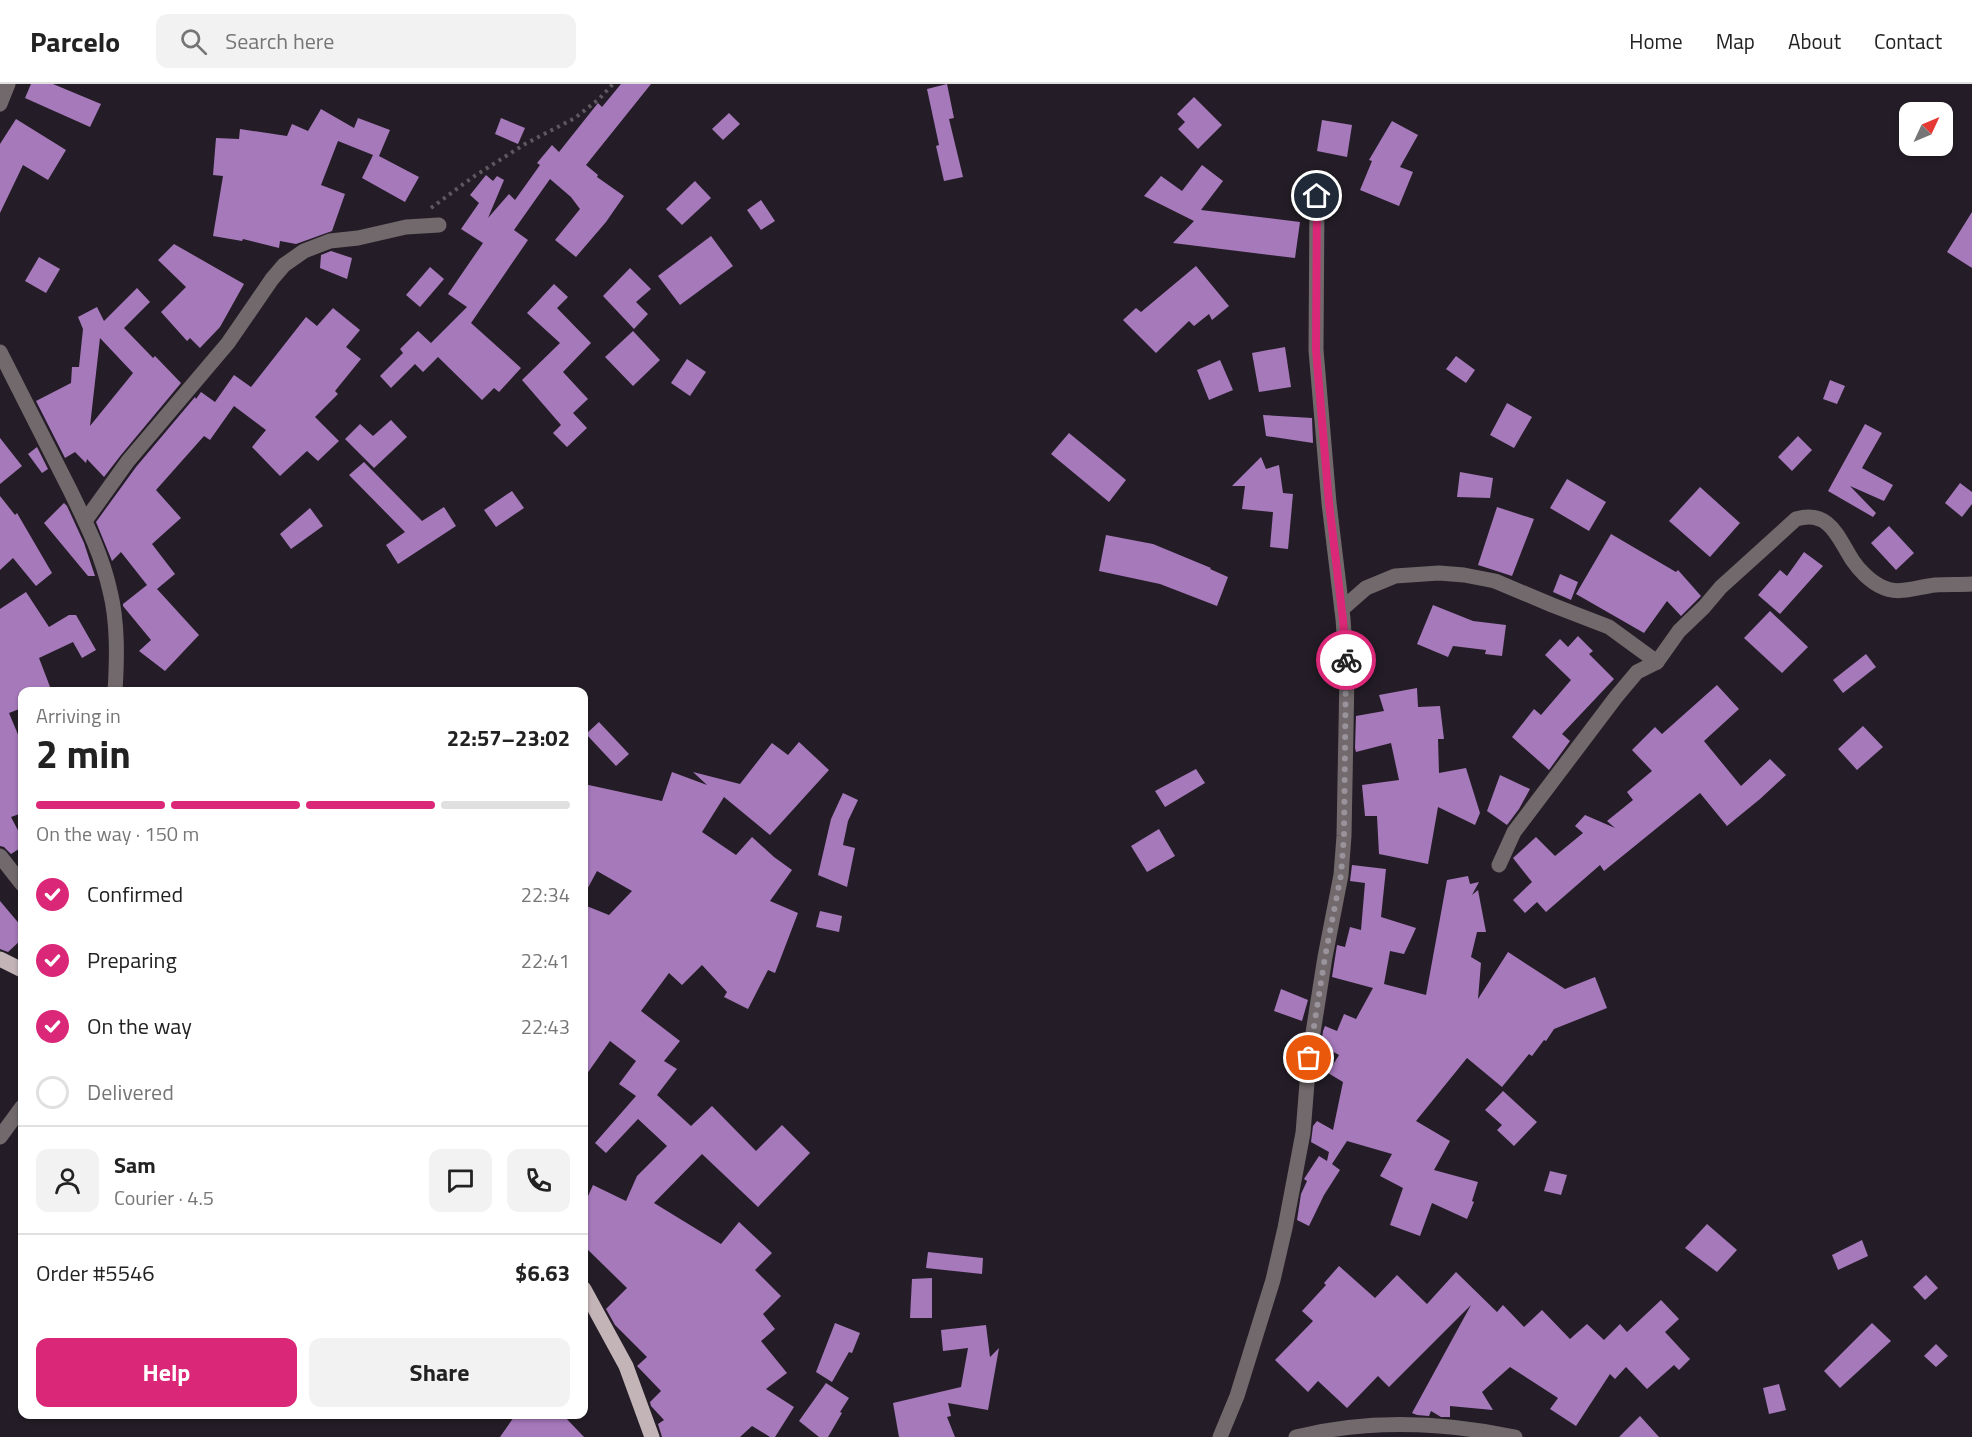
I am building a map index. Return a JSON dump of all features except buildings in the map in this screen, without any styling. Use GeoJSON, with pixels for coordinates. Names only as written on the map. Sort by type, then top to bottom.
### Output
{"type":"FeatureCollection","features":[{"type":"Feature","properties":{"kind":"main road"},"geometry":{"type":"LineString","coordinates":[[0,960],[18,968]]}},
{"type":"Feature","properties":{"kind":"main road"},"geometry":{"type":"LineString","coordinates":[[588,1296],[626,1366],[652,1437]]}},
{"type":"Feature","properties":{"kind":"street"},"geometry":{"type":"LineString","coordinates":[[0,104],[8,84]]}},
{"type":"Feature","properties":{"kind":"street"},"geometry":{"type":"LineString","coordinates":[[1220,1437],[1237,1396],[1273,1280],[1285,1228],[1303,1133],[1309,1058],[1325,957],[1341,875],[1344,836],[1347,674],[1316,350],[1317,196]]}},
{"type":"Feature","properties":{"kind":"street"},"geometry":{"type":"LineString","coordinates":[[85,521],[128,461],[228,343],[272,279],[284,266],[304,251],[330,242],[380,234],[406,227],[439,225]]}},
{"type":"Feature","properties":{"kind":"street"},"geometry":{"type":"LineString","coordinates":[[0,352],[96,544],[111,594],[116,661],[115,687]]}},
{"type":"Feature","properties":{"kind":"street"},"geometry":{"type":"LineString","coordinates":[[1499,865],[1514,832],[1637,672],[1657,662],[1679,631],[1721,587],[1796,519],[1812,516],[1825,522],[1839,537],[1860,571],[1880,586],[1891,590],[1906,591],[1933,585],[1972,584]]}},
{"type":"Feature","properties":{"kind":"street"},"geometry":{"type":"LineString","coordinates":[[1342,609],[1366,588],[1395,576],[1438,573],[1464,575],[1496,581],[1609,627],[1657,662]]}},
{"type":"Feature","properties":{"kind":"street"},"geometry":{"type":"LineString","coordinates":[[0,856],[18,879]]}},
{"type":"Feature","properties":{"kind":"street"},"geometry":{"type":"LineString","coordinates":[[0,1137],[18,1112]]}},
{"type":"Feature","properties":{"kind":"street"},"geometry":{"type":"LineString","coordinates":[[1296,1437],[1348,1426],[1419,1425],[1475,1430],[1515,1437]]}},
{"type":"Feature","properties":{"kind":"path"},"geometry":{"type":"LineString","coordinates":[[406,227],[473,177],[525,144],[575,118],[599,99],[613,84]]}},
{"type":"Feature","properties":{"kind":"way so far"},"geometry":{"type":"LineString","coordinates":[[1309,1058],[1341,875],[1344,836],[1346,660]]}},
{"type":"Feature","properties":{"kind":"route"},"geometry":{"type":"LineString","coordinates":[[1317,196],[1316,350],[1346,660]]}}]}
